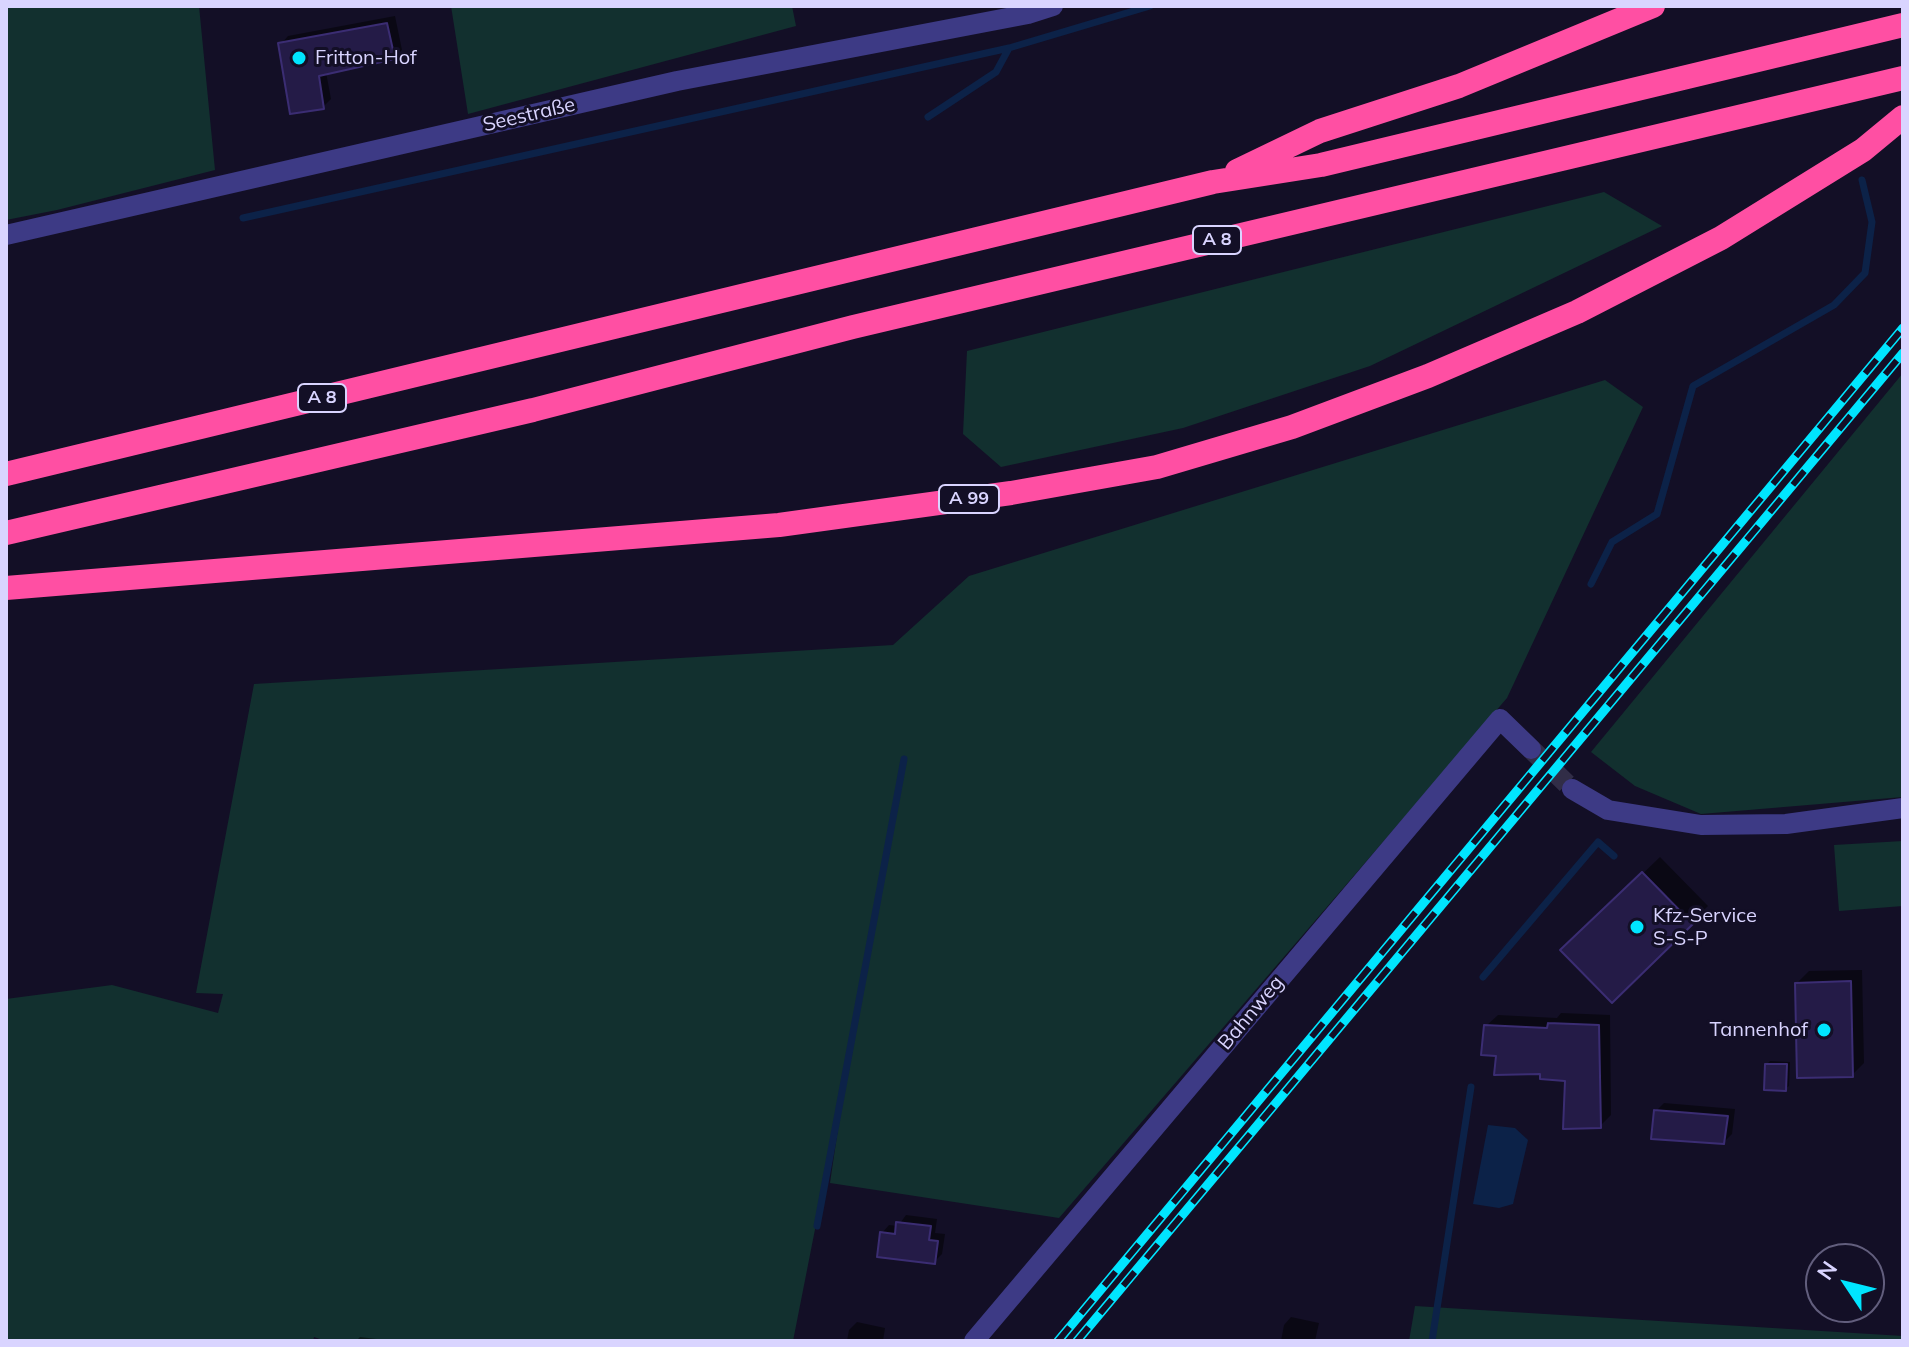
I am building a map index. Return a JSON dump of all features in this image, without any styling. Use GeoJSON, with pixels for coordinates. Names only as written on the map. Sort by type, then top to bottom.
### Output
{"type":"FeatureCollection","features":[{"type":"Feature","properties":{"kind":"highway"},"geometry":{"type":"LineString","coordinates":[[1213,182],[1320,131],[1459,86],[1653,6]]}},
{"type":"Feature","properties":{"kind":"highway","name":"A 8"},"geometry":{"type":"LineString","coordinates":[[6,474],[1213,182],[1321,165],[1903,25]]}},
{"type":"Feature","properties":{"kind":"highway","name":"A 8"},"geometry":{"type":"LineString","coordinates":[[6,533],[533,410],[853,327],[1903,78]]}},
{"type":"Feature","properties":{"kind":"highway","name":"A 99"},"geometry":{"type":"LineString","coordinates":[[6,588],[779,525],[1011,493],[1157,467],[1292,427],[1428,376],[1577,312],[1721,238],[1863,150],[1903,117]]}},
{"type":"Feature","properties":{"kind":"street","name":"Seestraße"},"geometry":{"type":"LineString","coordinates":[[6,235],[677,81],[1028,14],[1053,6]]}},
{"type":"Feature","properties":{"kind":"street","name":"Bahnweg"},"geometry":{"type":"LineString","coordinates":[[974,1341],[1500,719],[1531,749]]}},
{"type":"Feature","properties":{"kind":"street"},"geometry":{"type":"LineString","coordinates":[[1572,789],[1608,810],[1701,825],[1786,824],[1903,808]]}},
{"type":"Feature","properties":{"kind":"green space"},"geometry":{"type":"Polygon","coordinates":[[[6,6],[199,6],[215,170],[6,220],[6,6]]]}},
{"type":"Feature","properties":{"kind":"green space"},"geometry":{"type":"Polygon","coordinates":[[[451,6],[792,6],[796,26],[468,114],[451,6]]]}},
{"type":"Feature","properties":{"kind":"green space"},"geometry":{"type":"Polygon","coordinates":[[[1604,192],[1662,226],[1370,366],[1183,428],[1001,467],[963,434],[967,351],[1604,192]]]}},
{"type":"Feature","properties":{"kind":"green space"},"geometry":{"type":"Polygon","coordinates":[[[1903,373],[1903,797],[1701,814],[1635,786],[1591,752],[1903,373]]]}},
{"type":"Feature","properties":{"kind":"green space"},"geometry":{"type":"Polygon","coordinates":[[[1605,380],[1643,407],[1507,698],[1059,1218],[830,1183],[847,1067],[793,1341],[326,1341],[314,1337],[313,1341],[6,1341],[6,999],[112,985],[218,1013],[223,994],[196,993],[254,684],[893,645],[969,576],[1605,380]]]}},
{"type":"Feature","properties":{"kind":"green space"},"geometry":{"type":"Polygon","coordinates":[[[1903,841],[1903,906],[1839,911],[1834,845],[1903,841]]]}},
{"type":"Feature","properties":{"kind":"green space"},"geometry":{"type":"Polygon","coordinates":[[[1415,1306],[1903,1336],[1903,1341],[1409,1341],[1415,1306]]]}},
{"type":"Feature","properties":{"kind":"water"},"geometry":{"type":"Polygon","coordinates":[[[1488,1125],[1515,1128],[1528,1140],[1513,1204],[1499,1208],[1473,1204],[1488,1125]]]}},
{"type":"Feature","properties":{"kind":"building"},"geometry":{"type":"Polygon","coordinates":[[[387,23],[395,59],[319,76],[324,109],[290,114],[278,43],[387,23]]]}},
{"type":"Feature","properties":{"kind":"building"},"geometry":{"type":"Polygon","coordinates":[[[1642,872],[1693,924],[1612,1003],[1560,950],[1642,872]]]}},
{"type":"Feature","properties":{"kind":"building","name":"Tannenhof"},"geometry":{"type":"Polygon","coordinates":[[[1851,981],[1853,1077],[1797,1078],[1795,983],[1851,981]]]}},
{"type":"Feature","properties":{"kind":"building"},"geometry":{"type":"Polygon","coordinates":[[[1548,1023],[1599,1025],[1601,1128],[1563,1129],[1565,1081],[1540,1079],[1540,1074],[1494,1075],[1496,1056],[1481,1055],[1484,1025],[1547,1028],[1548,1023]]]}},
{"type":"Feature","properties":{"kind":"building"},"geometry":{"type":"Polygon","coordinates":[[[1765,1064],[1787,1064],[1786,1091],[1764,1090],[1765,1064]]]}},
{"type":"Feature","properties":{"kind":"building"},"geometry":{"type":"Polygon","coordinates":[[[1654,1110],[1728,1116],[1724,1144],[1651,1139],[1654,1110]]]}},
{"type":"Feature","properties":{"kind":"building"},"geometry":{"type":"Polygon","coordinates":[[[896,1222],[931,1226],[929,1240],[938,1241],[935,1264],[877,1257],[880,1232],[895,1234],[896,1222]]]}},
{"type":"Feature","properties":{"kind":"waterway"},"geometry":{"type":"LineString","coordinates":[[928,117],[996,72],[1009,48],[1150,6]]}},
{"type":"Feature","properties":{"kind":"waterway"},"geometry":{"type":"LineString","coordinates":[[243,218],[1009,48]]}},
{"type":"Feature","properties":{"kind":"waterway"},"geometry":{"type":"LineString","coordinates":[[1591,584],[1612,542],[1657,514],[1693,386],[1834,305],[1865,273],[1872,222],[1862,180]]}},
{"type":"Feature","properties":{"kind":"waterway"},"geometry":{"type":"LineString","coordinates":[[817,1226],[904,759]]}},
{"type":"Feature","properties":{"kind":"waterway"},"geometry":{"type":"LineString","coordinates":[[1483,977],[1598,842],[1614,856]]}},
{"type":"Feature","properties":{"kind":"waterway"},"geometry":{"type":"LineString","coordinates":[[1432,1341],[1471,1087]]}},
{"type":"Feature","properties":{"kind":"tunnel"},"geometry":{"type":"LineString","coordinates":[[1531,749],[1572,789]]}},
{"type":"Feature","properties":{"kind":"railway"},"geometry":{"type":"LineString","coordinates":[[1058,1341],[1903,328]]}},
{"type":"Feature","properties":{"kind":"railway"},"geometry":{"type":"LineString","coordinates":[[1077,1341],[1903,353]]}},
{"type":"Feature","properties":{"kind":"place","name":"Fritton-Hof"},"geometry":{"type":"Point","coordinates":[299,58]}},
{"type":"Feature","properties":{"kind":"place","name":"Kfz-Service S-S-P"},"geometry":{"type":"Point","coordinates":[1637,927]}},
{"type":"Feature","properties":{"kind":"place","name":"Tannenhof"},"geometry":{"type":"Point","coordinates":[1824,1030]}}]}
